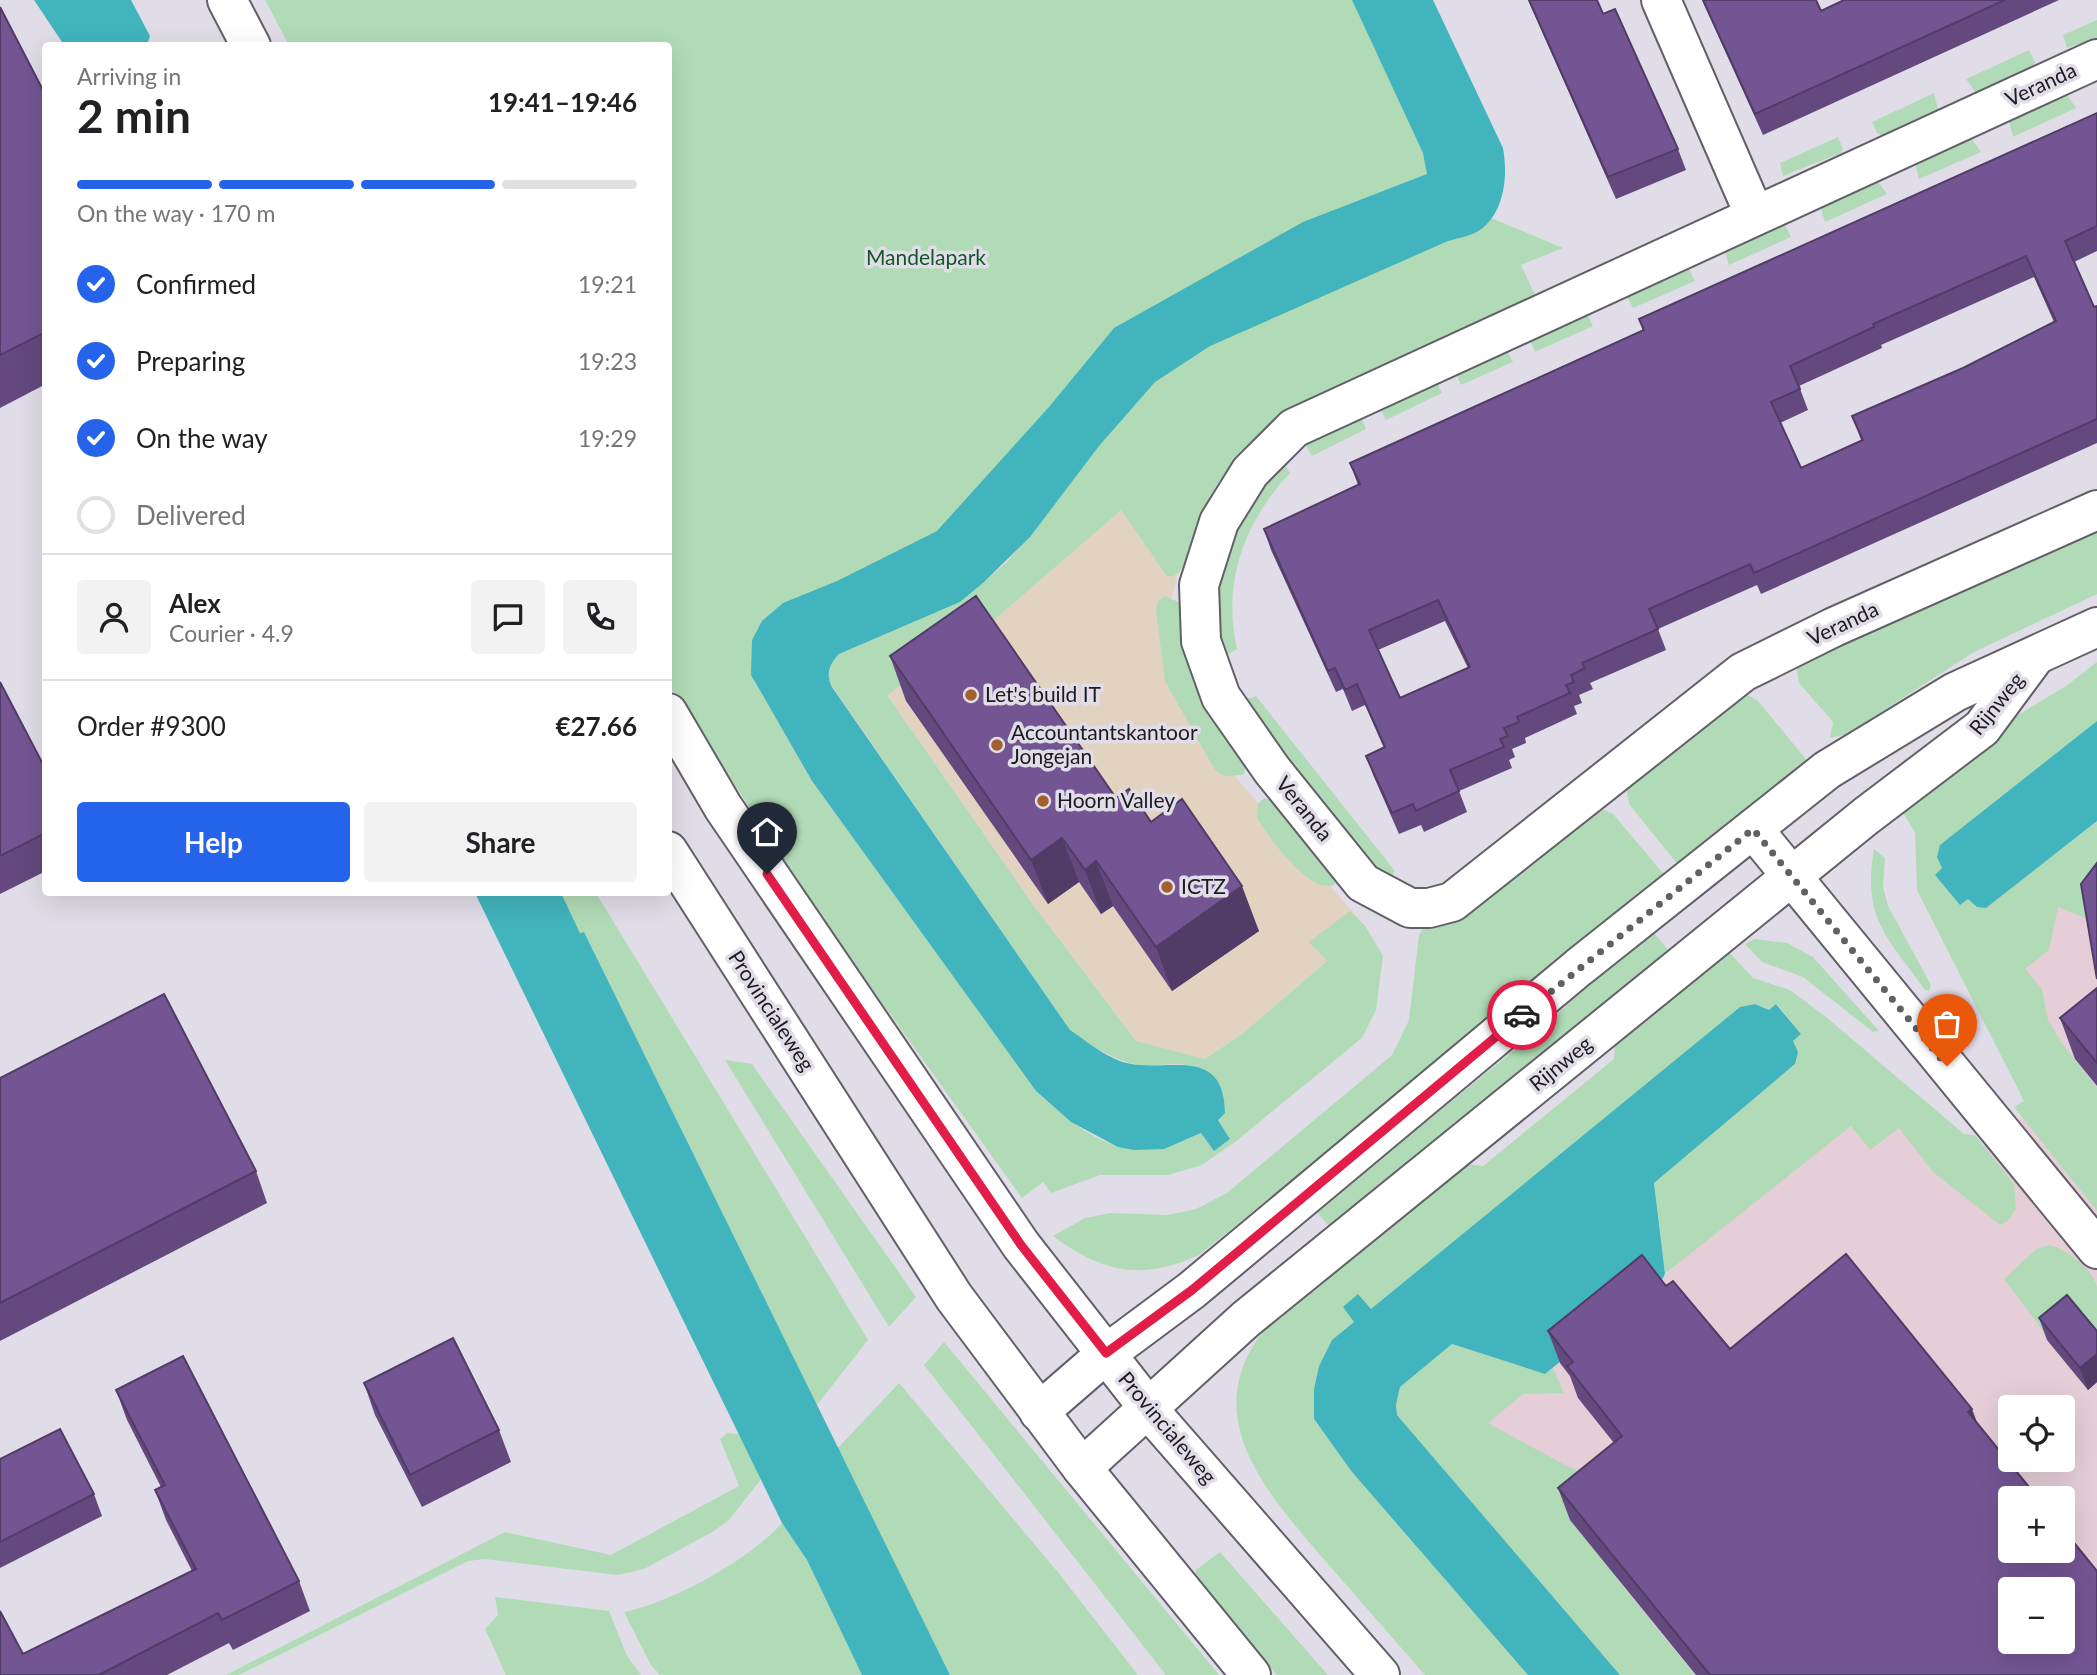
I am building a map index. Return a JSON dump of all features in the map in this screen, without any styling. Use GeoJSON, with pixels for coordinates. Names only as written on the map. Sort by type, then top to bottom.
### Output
{"type":"FeatureCollection","features":[{"type":"Feature","properties":{"kind":"street"},"geometry":{"type":"LineString","coordinates":[[226,0],[249,42]]}},
{"type":"Feature","properties":{"kind":"street"},"geometry":{"type":"LineString","coordinates":[[1661,0],[1755,216]]}},
{"type":"Feature","properties":{"kind":"street","name":"Veranda"},"geometry":{"type":"LineString","coordinates":[[2097,59],[1294,428],[1250,472],[1219,522],[1199,585],[1201,641],[1221,697],[1272,770],[1363,883],[1410,908],[1429,908],[1452,902],[1744,672],[1835,626],[2097,510]]}},
{"type":"Feature","properties":{"kind":"street","name":"Rijnweg"},"geometry":{"type":"LineString","coordinates":[[1039,1412],[1106,1353],[1192,1290],[1579,967],[1827,770],[1955,692],[2097,627]]}},
{"type":"Feature","properties":{"kind":"street","name":"Rijnweg"},"geometry":{"type":"LineString","coordinates":[[1082,1468],[1245,1320],[1791,877],[1982,729],[2034,657]]}},
{"type":"Feature","properties":{"kind":"street","name":"Provincialeweg"},"geometry":{"type":"LineString","coordinates":[[672,720],[723,807],[916,1095],[1021,1245],[1149,1408],[1380,1675]]}},
{"type":"Feature","properties":{"kind":"street"},"geometry":{"type":"LineString","coordinates":[[1753,829],[2097,1249]]}},
{"type":"Feature","properties":{"kind":"street","name":"Provincialeweg"},"geometry":{"type":"LineString","coordinates":[[672,857],[954,1297],[1082,1468],[1251,1675]]}},
{"type":"Feature","properties":{"kind":"shaded area"},"geometry":{"type":"Polygon","coordinates":[[[1088,463],[1185,565],[1177,576],[1166,621],[1174,684],[1242,785],[1366,927],[1242,1034],[1205,1059],[1136,1041],[1034,906],[887,695],[985,628],[1088,463]]]}},
{"type":"Feature","properties":{"kind":"shaded area"},"geometry":{"type":"Polygon","coordinates":[[[2058,906],[2097,923],[2097,1675],[1620,1675],[1396,1405],[1553,1368],[1663,1278],[1870,1070],[1955,1168],[2040,1104],[1986,908],[2058,906]]]}},
{"type":"Feature","properties":{"kind":"green space","name":"Mandelapark"},"geometry":{"type":"Polygon","coordinates":[[[265,0],[1431,0],[1503,150],[1451,239],[1479,231],[1491,218],[1563,248],[1521,265],[1536,297],[1336,386],[1276,422],[1253,440],[1217,484],[1202,515],[1185,565],[1174,576],[1167,576],[1121,510],[986,627],[887,695],[1034,906],[1136,1041],[1205,1059],[1242,1034],[1327,961],[1309,942],[1350,911],[1366,927],[1383,956],[1376,1010],[1362,1038],[1235,1142],[1202,1165],[1168,1175],[1100,1175],[1051,1193],[1043,1182],[1022,1198],[835,937],[672,690],[672,42],[287,42],[265,0]],[[1062,495],[755,682],[812,781],[1036,1091],[1074,1124],[1112,1144],[1153,1148],[1201,1133],[1214,1150],[1230,1139],[1218,1119],[1210,1074],[1190,1065],[1129,1063],[1105,1053],[1070,1030],[828,680],[831,662],[839,654],[960,602],[1007,562],[1062,495]]]}},
{"type":"Feature","properties":{"kind":"green space"},"geometry":{"type":"Polygon","coordinates":[[[2097,20],[2097,38],[2067,48],[2063,35],[2097,20]]]}},
{"type":"Feature","properties":{"kind":"green space"},"geometry":{"type":"Polygon","coordinates":[[[2029,50],[2035,62],[2034,66],[1976,93],[1966,79],[2029,50]]]}},
{"type":"Feature","properties":{"kind":"green space"},"geometry":{"type":"Polygon","coordinates":[[[1934,93],[1938,109],[1882,135],[1877,133],[1872,122],[1934,93]]]}},
{"type":"Feature","properties":{"kind":"green space"},"geometry":{"type":"Polygon","coordinates":[[[2067,95],[2076,108],[2013,137],[2009,121],[2067,95]]]}},
{"type":"Feature","properties":{"kind":"green space"},"geometry":{"type":"Polygon","coordinates":[[[1838,137],[1843,149],[1841,153],[1783,176],[1780,163],[1838,137]]]}},
{"type":"Feature","properties":{"kind":"green space"},"geometry":{"type":"Polygon","coordinates":[[[1971,138],[1981,152],[1919,179],[1915,163],[1971,138]]]}},
{"type":"Feature","properties":{"kind":"green space"},"geometry":{"type":"Polygon","coordinates":[[[1877,180],[1887,194],[1825,222],[1820,206],[1877,180]]]}},
{"type":"Feature","properties":{"kind":"green space"},"geometry":{"type":"Polygon","coordinates":[[[1780,223],[1785,225],[1791,237],[1729,265],[1724,249],[1780,223]]]}},
{"type":"Feature","properties":{"kind":"green space"},"geometry":{"type":"Polygon","coordinates":[[[1685,267],[1695,281],[1633,308],[1627,297],[1629,293],[1685,267]]]}},
{"type":"Feature","properties":{"kind":"green space"},"geometry":{"type":"Polygon","coordinates":[[[1587,314],[1593,326],[1535,352],[1530,340],[1587,314]]]}},
{"type":"Feature","properties":{"kind":"green space"},"geometry":{"type":"Polygon","coordinates":[[[1507,351],[1513,362],[1461,385],[1456,373],[1507,351]]]}},
{"type":"Feature","properties":{"kind":"green space"},"geometry":{"type":"Polygon","coordinates":[[[1437,383],[1442,393],[1386,420],[1380,408],[1437,383]]]}},
{"type":"Feature","properties":{"kind":"green space"},"geometry":{"type":"Polygon","coordinates":[[[1361,417],[1366,429],[1312,456],[1304,442],[1361,417]]]}},
{"type":"Feature","properties":{"kind":"green space"},"geometry":{"type":"Polygon","coordinates":[[[1283,463],[1290,473],[1260,512],[1241,555],[1232,601],[1237,649],[1225,656],[1222,653],[1216,621],[1218,580],[1246,503],[1283,463]]]}},
{"type":"Feature","properties":{"kind":"green space"},"geometry":{"type":"Polygon","coordinates":[[[2097,523],[2097,594],[1974,652],[1847,734],[1830,738],[1833,722],[1799,683],[1795,659],[2097,523]]]}},
{"type":"Feature","properties":{"kind":"green space"},"geometry":{"type":"Polygon","coordinates":[[[1165,596],[1183,604],[1211,715],[1246,768],[1243,775],[1225,776],[1215,770],[1165,681],[1156,610],[1158,601],[1165,596]]]}},
{"type":"Feature","properties":{"kind":"green space"},"geometry":{"type":"Polygon","coordinates":[[[2097,662],[2097,721],[1941,845],[1968,899],[1986,908],[2097,821],[2097,923],[2058,907],[2049,950],[2025,969],[2042,989],[2048,1020],[2061,1042],[2097,1088],[2097,1211],[2014,1107],[2024,1101],[1917,890],[1915,832],[1898,805],[1990,732],[2066,686],[2097,662]]]}},
{"type":"Feature","properties":{"kind":"green space"},"geometry":{"type":"Polygon","coordinates":[[[1744,693],[1758,701],[1809,763],[1679,866],[1629,804],[1627,792],[1630,782],[1744,693]]]}},
{"type":"Feature","properties":{"kind":"green space"},"geometry":{"type":"Polygon","coordinates":[[[1256,696],[1395,871],[1388,881],[1253,720],[1244,700],[1256,696]]]}},
{"type":"Feature","properties":{"kind":"green space"},"geometry":{"type":"Polygon","coordinates":[[[1264,798],[1276,802],[1336,878],[1335,884],[1325,886],[1314,882],[1281,851],[1257,818],[1258,804],[1264,798]]]}},
{"type":"Feature","properties":{"kind":"green space"},"geometry":{"type":"Polygon","coordinates":[[[1605,810],[1613,814],[1667,878],[1199,1255],[1159,1268],[1123,1269],[1089,1258],[1053,1236],[1085,1218],[1110,1213],[1168,1215],[1196,1209],[1227,1193],[1392,1055],[1409,1020],[1419,935],[1424,926],[1597,811],[1605,810]]]}},
{"type":"Feature","properties":{"kind":"green space"},"geometry":{"type":"Polygon","coordinates":[[[1874,849],[1885,858],[1883,886],[1888,906],[1931,985],[1929,991],[1925,990],[1899,955],[1881,926],[1872,893],[1874,849]]]}},
{"type":"Feature","properties":{"kind":"green space"},"geometry":{"type":"Polygon","coordinates":[[[562,896],[598,896],[868,1340],[817,1405],[584,932],[580,933],[562,896]]]}},
{"type":"Feature","properties":{"kind":"green space"},"geometry":{"type":"Polygon","coordinates":[[[1648,926],[1671,953],[1332,1230],[1316,1211],[1548,1023],[1648,926]]]}},
{"type":"Feature","properties":{"kind":"green space"},"geometry":{"type":"Polygon","coordinates":[[[1754,939],[1787,943],[1813,957],[1879,1031],[1873,1032],[1803,977],[1762,962],[1745,944],[1754,939]]]}},
{"type":"Feature","properties":{"kind":"green space"},"geometry":{"type":"Polygon","coordinates":[[[1727,950],[1753,978],[1790,990],[1826,1017],[1964,1134],[1975,1135],[2014,1184],[2016,1209],[2007,1222],[2000,1225],[1933,1172],[1899,1128],[1870,1150],[1851,1126],[1665,1274],[1654,1183],[1795,1064],[1792,1041],[1801,1034],[1777,1004],[1769,1010],[1755,1004],[1740,1007],[1371,1310],[1358,1295],[1354,1322],[1332,1340],[1319,1366],[1314,1389],[1314,1419],[1352,1472],[1528,1675],[1425,1675],[1302,1533],[1258,1474],[1244,1443],[1237,1411],[1239,1379],[1253,1345],[1281,1310],[1457,1163],[1483,1166],[1614,1059],[1616,1033],[1727,950]]]}},
{"type":"Feature","properties":{"kind":"green space"},"geometry":{"type":"Polygon","coordinates":[[[725,1060],[752,1064],[916,1297],[889,1327],[725,1060]]]}},
{"type":"Feature","properties":{"kind":"green space"},"geometry":{"type":"Polygon","coordinates":[[[2049,1245],[2078,1260],[2094,1280],[2097,1287],[2097,1343],[2050,1340],[2004,1279],[2035,1250],[2049,1245]]]}},
{"type":"Feature","properties":{"kind":"green space"},"geometry":{"type":"Polygon","coordinates":[[[944,1342],[1219,1675],[1166,1675],[924,1365],[944,1342]]]}},
{"type":"Feature","properties":{"kind":"green space"},"geometry":{"type":"Polygon","coordinates":[[[1452,1344],[1545,1374],[1553,1368],[1564,1393],[1523,1394],[1488,1423],[1565,1465],[1613,1484],[1617,1579],[1695,1675],[1620,1675],[1397,1415],[1400,1387],[1452,1344]]]}},
{"type":"Feature","properties":{"kind":"green space"},"geometry":{"type":"Polygon","coordinates":[[[899,1383],[1057,1571],[1138,1675],[950,1675],[837,1449],[899,1383]]]}},
{"type":"Feature","properties":{"kind":"green space"},"geometry":{"type":"Polygon","coordinates":[[[727,1433],[739,1434],[762,1478],[729,1520],[646,1568],[617,1575],[485,1559],[468,1561],[239,1675],[226,1675],[505,1532],[611,1555],[739,1486],[720,1439],[727,1433]]]}},
{"type":"Feature","properties":{"kind":"green space"},"geometry":{"type":"Polygon","coordinates":[[[782,1523],[807,1560],[862,1675],[660,1675],[651,1665],[624,1612],[665,1599],[709,1578],[750,1551],[782,1523]]]}},
{"type":"Feature","properties":{"kind":"green space"},"geometry":{"type":"Polygon","coordinates":[[[1220,1552],[1328,1675],[1277,1675],[1195,1578],[1196,1570],[1220,1552]]]}},
{"type":"Feature","properties":{"kind":"green space"},"geometry":{"type":"Polygon","coordinates":[[[495,1597],[609,1611],[627,1656],[641,1675],[506,1675],[485,1629],[498,1615],[495,1597]]]}},
{"type":"Feature","properties":{"kind":"water"},"geometry":{"type":"Polygon","coordinates":[[[34,0],[131,0],[150,36],[148,42],[62,42],[34,0]]]}},
{"type":"Feature","properties":{"kind":"water"},"geometry":{"type":"Polygon","coordinates":[[[1352,0],[1433,0],[1503,148],[1503,192],[1495,213],[1488,222],[1473,234],[1448,241],[1210,346],[1155,382],[1099,446],[1030,537],[984,582],[960,602],[839,654],[830,669],[832,687],[1070,1030],[1099,1050],[1123,1062],[1193,1066],[1216,1078],[1222,1092],[1225,1113],[1218,1120],[1230,1139],[1214,1151],[1201,1133],[1164,1149],[1134,1150],[1118,1147],[1071,1122],[1036,1091],[812,781],[751,675],[752,640],[762,621],[783,603],[837,581],[937,531],[1049,407],[1114,328],[1303,222],[1427,174],[1423,153],[1352,0]]]}},
{"type":"Feature","properties":{"kind":"water"},"geometry":{"type":"Polygon","coordinates":[[[2097,721],[2097,821],[1986,908],[1977,907],[1968,899],[1960,905],[1935,875],[1942,868],[1937,857],[1940,845],[2097,721]]]}},
{"type":"Feature","properties":{"kind":"water"},"geometry":{"type":"Polygon","coordinates":[[[476,896],[562,896],[580,933],[584,932],[950,1675],[862,1675],[807,1560],[782,1523],[476,896]]]}},
{"type":"Feature","properties":{"kind":"water"},"geometry":{"type":"Polygon","coordinates":[[[1755,1004],[1769,1010],[1776,1004],[1801,1034],[1793,1041],[1798,1052],[1795,1064],[1654,1183],[1665,1274],[1663,1278],[1545,1374],[1452,1344],[1400,1387],[1397,1415],[1620,1675],[1528,1675],[1352,1472],[1314,1419],[1314,1389],[1319,1366],[1332,1340],[1354,1322],[1343,1307],[1358,1294],[1371,1309],[1740,1007],[1755,1004]]]}},
{"type":"Feature","properties":{"kind":"building"},"geometry":{"type":"Polygon","coordinates":[[[1529,0],[1597,0],[1603,14],[1615,9],[1678,149],[1608,177],[1529,0]]]}},
{"type":"Feature","properties":{"kind":"building"},"geometry":{"type":"Polygon","coordinates":[[[1703,0],[1816,0],[1821,11],[1844,0],[2005,0],[1755,114],[1703,0]]]}},
{"type":"Feature","properties":{"kind":"building"},"geometry":{"type":"Polygon","coordinates":[[[0,7],[42,88],[42,334],[0,355],[0,7]]]}},
{"type":"Feature","properties":{"kind":"building"},"geometry":{"type":"Polygon","coordinates":[[[2097,113],[2097,226],[2065,241],[2094,307],[2097,306],[2097,419],[1754,573],[1750,564],[1649,609],[1658,629],[1582,663],[1585,668],[1571,675],[1574,682],[1566,685],[1570,693],[1517,717],[1519,722],[1504,728],[1508,736],[1500,739],[1504,747],[1450,770],[1459,791],[1416,811],[1413,804],[1392,813],[1366,756],[1385,747],[1357,684],[1345,690],[1335,668],[1328,671],[1264,529],[1360,484],[1350,463],[1644,330],[1639,319],[2097,113]],[[2026,256],[1873,324],[1874,327],[1790,366],[1800,389],[1771,402],[1801,468],[1863,440],[1852,416],[1963,368],[2056,321],[2026,256]],[[1438,600],[1369,630],[1400,698],[1470,667],[1438,600]]]}},
{"type":"Feature","properties":{"kind":"building"},"geometry":{"type":"Polygon","coordinates":[[[976,596],[1116,798],[1129,789],[1151,822],[1182,799],[1242,886],[1156,947],[1096,861],[1085,870],[1062,838],[1031,860],[890,656],[976,596]]]}},
{"type":"Feature","properties":{"kind":"building"},"geometry":{"type":"Polygon","coordinates":[[[0,682],[42,762],[42,835],[0,856],[0,682]]]}},
{"type":"Feature","properties":{"kind":"building"},"geometry":{"type":"Polygon","coordinates":[[[2097,863],[2097,979],[2081,884],[2097,863]]]}},
{"type":"Feature","properties":{"kind":"building"},"geometry":{"type":"Polygon","coordinates":[[[2097,988],[2097,1063],[2060,1018],[2097,988]]]}},
{"type":"Feature","properties":{"kind":"building"},"geometry":{"type":"Polygon","coordinates":[[[164,994],[256,1171],[0,1303],[0,1078],[164,994]]]}},
{"type":"Feature","properties":{"kind":"building"},"geometry":{"type":"Polygon","coordinates":[[[1846,1254],[1972,1409],[1968,1412],[1998,1449],[1998,1472],[2017,1472],[2028,1486],[1998,1486],[1998,1563],[2075,1563],[2075,1544],[2097,1571],[2097,1675],[1710,1675],[1558,1488],[1622,1436],[1567,1366],[1573,1362],[1548,1331],[1642,1255],[1666,1286],[1673,1281],[1730,1349],[1846,1254]]]}},
{"type":"Feature","properties":{"kind":"building"},"geometry":{"type":"Polygon","coordinates":[[[2067,1295],[2097,1331],[2097,1354],[2080,1368],[2039,1318],[2067,1295]]]}},
{"type":"Feature","properties":{"kind":"building"},"geometry":{"type":"Polygon","coordinates":[[[453,1338],[499,1430],[410,1475],[364,1383],[453,1338]]]}},
{"type":"Feature","properties":{"kind":"building"},"geometry":{"type":"Polygon","coordinates":[[[183,1356],[299,1581],[222,1620],[218,1613],[99,1675],[0,1675],[0,1611],[23,1654],[196,1569],[155,1490],[165,1485],[116,1390],[183,1356]]]}},
{"type":"Feature","properties":{"kind":"building"},"geometry":{"type":"Polygon","coordinates":[[[60,1429],[94,1494],[0,1542],[0,1459],[60,1429]]]}},
{"type":"Feature","properties":{"kind":"way so far"},"geometry":{"type":"LineString","coordinates":[[1522,1015],[1753,829],[1947,1066]]}},
{"type":"Feature","properties":{"kind":"place","name":"Let's build IT"},"geometry":{"type":"Point","coordinates":[971,695]}},
{"type":"Feature","properties":{"kind":"place","name":"Accountantskantoor Jongejan"},"geometry":{"type":"Point","coordinates":[997,745]}},
{"type":"Feature","properties":{"kind":"place","name":"Hoorn Valley"},"geometry":{"type":"Point","coordinates":[1043,801]}},
{"type":"Feature","properties":{"kind":"place","name":"ICTZ"},"geometry":{"type":"Point","coordinates":[1167,887]}},
{"type":"Feature","properties":{"kind":"route"},"geometry":{"type":"LineString","coordinates":[[767,874],[1021,1245],[1106,1353],[1192,1290],[1522,1015]]}}]}
